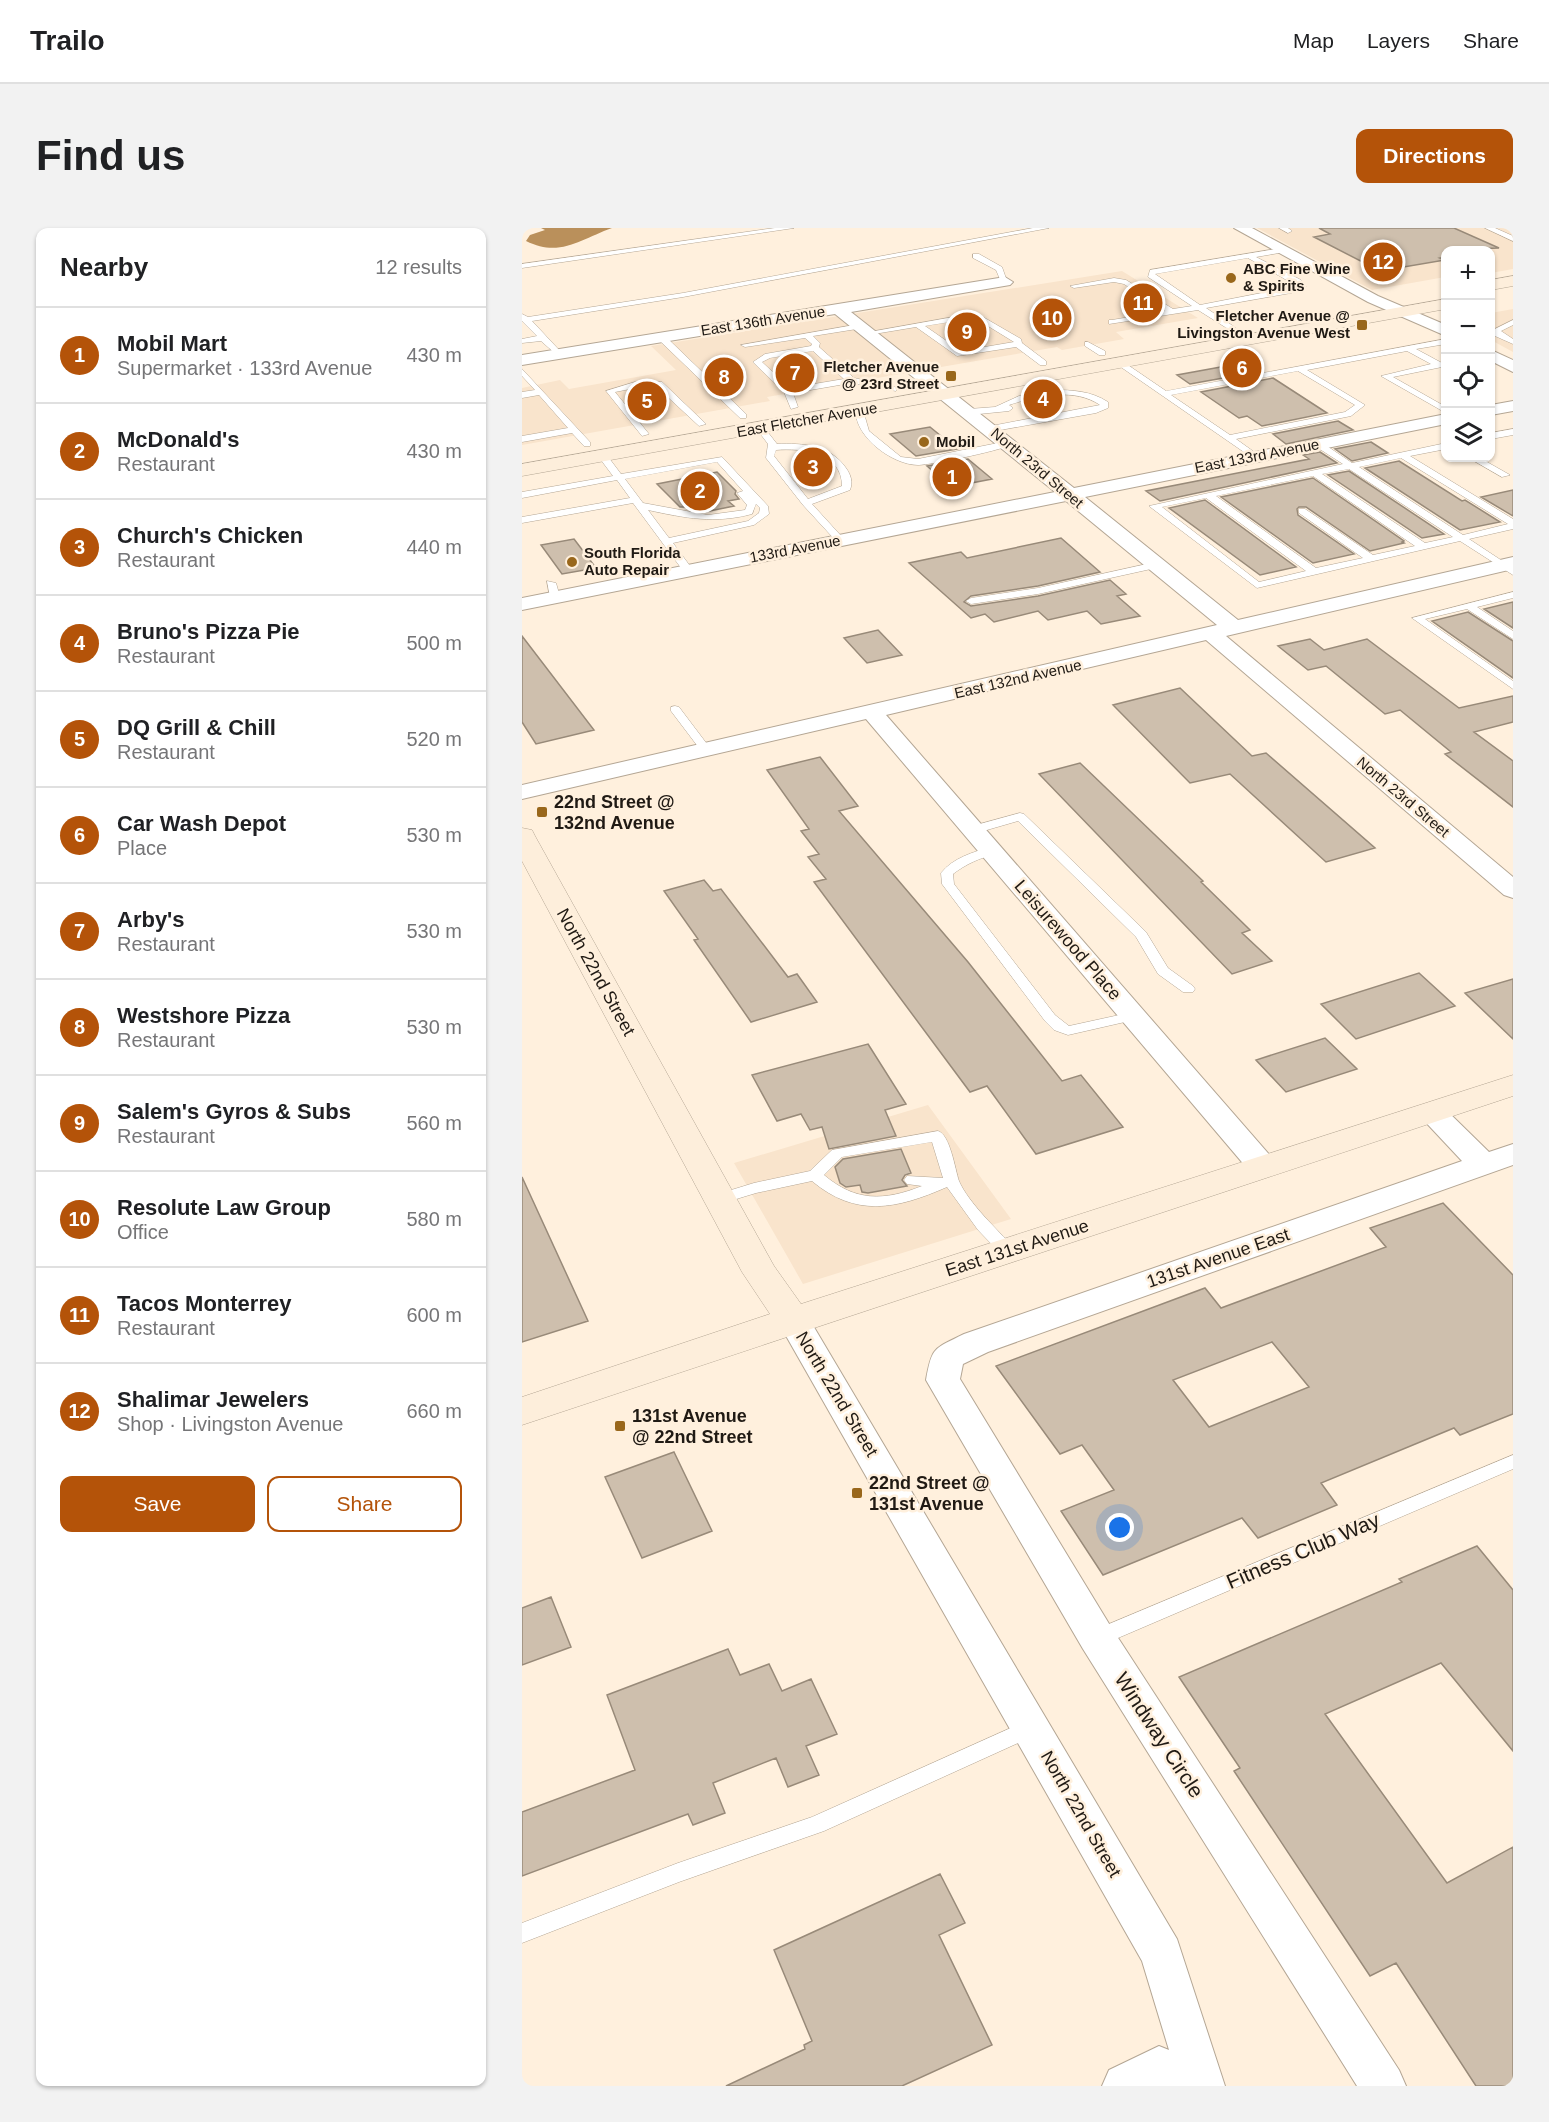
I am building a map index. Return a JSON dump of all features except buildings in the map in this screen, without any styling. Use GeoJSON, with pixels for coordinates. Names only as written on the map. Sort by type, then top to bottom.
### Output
{"type":"FeatureCollection","features":[{"type":"Feature","properties":{"kind":"main road"},"geometry":{"type":"LineString","coordinates":[[1495,284],[1513,281]]}},
{"type":"Feature","properties":{"kind":"main road"},"geometry":{"type":"LineString","coordinates":[[1495,295],[1513,292]]}},
{"type":"Feature","properties":{"kind":"main road","name":"East Fletcher Avenue"},"geometry":{"type":"LineString","coordinates":[[522,456],[743,416],[791,399],[893,389],[939,388],[1119,363],[1394,307],[1441,294]]}},
{"type":"Feature","properties":{"kind":"main road","name":"East Fletcher Avenue"},"geometry":{"type":"LineString","coordinates":[[522,470],[588,443],[760,428],[859,410],[1095,348],[1394,307],[1441,304]]}},
{"type":"Feature","properties":{"kind":"main road","name":"North 22nd Street"},"geometry":{"type":"LineString","coordinates":[[522,836],[760,1272],[793,1320]]}},
{"type":"Feature","properties":{"kind":"main road","name":"East 131st Avenue"},"geometry":{"type":"LineString","coordinates":[[522,1412],[793,1320],[1513,1085]]}},
{"type":"Feature","properties":{"kind":"street"},"geometry":{"type":"LineString","coordinates":[[1241,228],[1441,329]]}},
{"type":"Feature","properties":{"kind":"street","name":"East 136th Avenue"},"geometry":{"type":"LineString","coordinates":[[522,360],[1005,282]]}},
{"type":"Feature","properties":{"kind":"street","name":"North 23rd Street"},"geometry":{"type":"LineString","coordinates":[[838,309],[969,412],[1234,628]]}},
{"type":"Feature","properties":{"kind":"street"},"geometry":{"type":"LineString","coordinates":[[1495,357],[1513,367]]}},
{"type":"Feature","properties":{"kind":"street"},"geometry":{"type":"LineString","coordinates":[[1495,409],[1513,406]]}},
{"type":"Feature","properties":{"kind":"street","name":"East 133rd Avenue"},"geometry":{"type":"LineString","coordinates":[[1068,494],[1441,420]]}},
{"type":"Feature","properties":{"kind":"street","name":"133rd Avenue"},"geometry":{"type":"LineString","coordinates":[[522,604],[553,590],[688,570],[1068,494]]}},
{"type":"Feature","properties":{"kind":"street","name":"East 132nd Avenue"},"geometry":{"type":"LineString","coordinates":[[522,792],[873,713],[1234,628],[1510,567]]}},
{"type":"Feature","properties":{"kind":"street","name":"North 23rd Street"},"geometry":{"type":"LineString","coordinates":[[1210,634],[1513,890]]}},
{"type":"Feature","properties":{"kind":"street","name":"Leisurewood Place"},"geometry":{"type":"LineString","coordinates":[[873,713],[1263,1167]]}},
{"type":"Feature","properties":{"kind":"street"},"geometry":{"type":"LineString","coordinates":[[1432,1113],[1484,1165]]}},
{"type":"Feature","properties":{"kind":"street","name":"131st Avenue East"},"geometry":{"type":"LineString","coordinates":[[943,1380],[947,1357],[976,1343],[1513,1154]]}},
{"type":"Feature","properties":{"kind":"street","name":"North 22nd Street"},"geometry":{"type":"LineString","coordinates":[[793,1320],[1162,1954],[1202,2086]]}},
{"type":"Feature","properties":{"kind":"street","name":"Windway Circle"},"geometry":{"type":"LineString","coordinates":[[943,1380],[1097,1638],[1383,2086]]}},
{"type":"Feature","properties":{"kind":"street"},"geometry":{"type":"LineString","coordinates":[[1125,2086],[1159,2069],[1177,2086]]}},
{"type":"Feature","properties":{"kind":"lane"},"geometry":{"type":"LineString","coordinates":[[522,266],[790,228]]}},
{"type":"Feature","properties":{"kind":"lane"},"geometry":{"type":"LineString","coordinates":[[524,318],[683,295],[1045,228]]}},
{"type":"Feature","properties":{"kind":"lane"},"geometry":{"type":"LineString","coordinates":[[1489,228],[1513,239]]}},
{"type":"Feature","properties":{"kind":"lane"},"geometry":{"type":"LineString","coordinates":[[1233,330],[1151,275],[1153,272],[1162,270],[1282,250]]}},
{"type":"Feature","properties":{"kind":"lane"},"geometry":{"type":"LineString","coordinates":[[1112,322],[1291,291],[1302,285],[1250,255]]}},
{"type":"Feature","properties":{"kind":"lane"},"geometry":{"type":"LineString","coordinates":[[976,256],[999,269],[1005,282]]}},
{"type":"Feature","properties":{"kind":"lane"},"geometry":{"type":"LineString","coordinates":[[1162,270],[1180,283]]}},
{"type":"Feature","properties":{"kind":"lane"},"geometry":{"type":"LineString","coordinates":[[1074,286],[1120,281],[1172,312]]}},
{"type":"Feature","properties":{"kind":"lane"},"geometry":{"type":"LineString","coordinates":[[1208,300],[1217,305]]}},
{"type":"Feature","properties":{"kind":"lane"},"geometry":{"type":"LineString","coordinates":[[745,345],[807,335],[918,325],[976,315],[998,326],[1043,363]]}},
{"type":"Feature","properties":{"kind":"lane"},"geometry":{"type":"LineString","coordinates":[[524,318],[558,354]]}},
{"type":"Feature","properties":{"kind":"lane"},"geometry":{"type":"LineString","coordinates":[[1513,322],[1497,330],[1498,334],[1513,342]]}},
{"type":"Feature","properties":{"kind":"lane"},"geometry":{"type":"LineString","coordinates":[[918,325],[960,354],[1018,344]]}},
{"type":"Feature","properties":{"kind":"lane"},"geometry":{"type":"LineString","coordinates":[[807,335],[816,343],[815,348]]}},
{"type":"Feature","properties":{"kind":"lane"},"geometry":{"type":"LineString","coordinates":[[522,341],[543,338]]}},
{"type":"Feature","properties":{"kind":"lane"},"geometry":{"type":"LineString","coordinates":[[662,338],[743,416]]}},
{"type":"Feature","properties":{"kind":"lane"},"geometry":{"type":"LineString","coordinates":[[1164,394],[1441,342]]}},
{"type":"Feature","properties":{"kind":"lane"},"geometry":{"type":"LineString","coordinates":[[815,348],[851,380],[893,389]]}},
{"type":"Feature","properties":{"kind":"lane"},"geometry":{"type":"LineString","coordinates":[[815,348],[768,356],[757,362],[791,399],[851,380]]}},
{"type":"Feature","properties":{"kind":"lane"},"geometry":{"type":"LineString","coordinates":[[1408,348],[1439,365],[1385,376],[1441,408]]}},
{"type":"Feature","properties":{"kind":"lane"},"geometry":{"type":"LineString","coordinates":[[1119,363],[1254,456]]}},
{"type":"Feature","properties":{"kind":"lane"},"geometry":{"type":"LineString","coordinates":[[1229,438],[1348,414],[1361,405],[1300,369]]}},
{"type":"Feature","properties":{"kind":"lane"},"geometry":{"type":"LineString","coordinates":[[522,372],[620,478],[688,570]]}},
{"type":"Feature","properties":{"kind":"lane"},"geometry":{"type":"LineString","coordinates":[[645,434],[610,391],[635,385],[659,384],[702,424]]}},
{"type":"Feature","properties":{"kind":"lane"},"geometry":{"type":"LineString","coordinates":[[522,395],[541,392]]}},
{"type":"Feature","properties":{"kind":"lane"},"geometry":{"type":"LineString","coordinates":[[989,429],[1104,408],[1103,401],[1089,395],[1069,392],[1009,402],[999,407]]}},
{"type":"Feature","properties":{"kind":"lane"},"geometry":{"type":"LineString","coordinates":[[1046,404],[1089,395]]}},
{"type":"Feature","properties":{"kind":"lane"},"geometry":{"type":"LineString","coordinates":[[969,412],[999,407],[1023,408]]}},
{"type":"Feature","properties":{"kind":"lane"},"geometry":{"type":"LineString","coordinates":[[859,410],[865,432],[898,459],[918,462],[1008,444]]}},
{"type":"Feature","properties":{"kind":"lane"},"geometry":{"type":"LineString","coordinates":[[760,428],[774,444],[770,456],[806,503],[840,540]]}},
{"type":"Feature","properties":{"kind":"lane"},"geometry":{"type":"LineString","coordinates":[[1495,435],[1513,432]]}},
{"type":"Feature","properties":{"kind":"lane"},"geometry":{"type":"LineString","coordinates":[[1502,434],[1513,441]]}},
{"type":"Feature","properties":{"kind":"lane"},"geometry":{"type":"LineString","coordinates":[[522,439],[588,443]]}},
{"type":"Feature","properties":{"kind":"lane"},"geometry":{"type":"LineString","coordinates":[[1318,444],[1461,538],[1510,567]]}},
{"type":"Feature","properties":{"kind":"lane"},"geometry":{"type":"LineString","coordinates":[[772,447],[800,446],[819,449],[828,453],[841,466],[848,481],[847,488],[836,494],[806,503]]}},
{"type":"Feature","properties":{"kind":"lane"},"geometry":{"type":"LineString","coordinates":[[1441,447],[1154,506],[1257,585],[1513,525]]}},
{"type":"Feature","properties":{"kind":"lane"},"geometry":{"type":"LineString","coordinates":[[1402,455],[1513,525]]}},
{"type":"Feature","properties":{"kind":"lane"},"geometry":{"type":"LineString","coordinates":[[522,495],[719,459],[765,508],[764,514],[751,523],[728,530],[667,541]]}},
{"type":"Feature","properties":{"kind":"lane"},"geometry":{"type":"LineString","coordinates":[[1481,462],[1505,476]]}},
{"type":"Feature","properties":{"kind":"lane"},"geometry":{"type":"LineString","coordinates":[[522,520],[638,502],[679,515],[689,523],[702,527],[712,528],[734,523],[748,512],[752,505],[726,474],[729,470]]}},
{"type":"Feature","properties":{"kind":"lane"},"geometry":{"type":"LineString","coordinates":[[1314,473],[1424,547]]}},
{"type":"Feature","properties":{"kind":"lane"},"geometry":{"type":"LineString","coordinates":[[1208,495],[1314,572]]}},
{"type":"Feature","properties":{"kind":"lane"},"geometry":{"type":"LineString","coordinates":[[1302,511],[1372,559]]}},
{"type":"Feature","properties":{"kind":"lane"},"geometry":{"type":"LineString","coordinates":[[971,601],[1038,591],[1156,565]]}},
{"type":"Feature","properties":{"kind":"lane"},"geometry":{"type":"LineString","coordinates":[[1513,595],[1417,618],[1513,686]]}},
{"type":"Feature","properties":{"kind":"lane"},"geometry":{"type":"LineString","coordinates":[[1469,606],[1513,636]]}},
{"type":"Feature","properties":{"kind":"lane"},"geometry":{"type":"LineString","coordinates":[[675,709],[706,750]]}},
{"type":"Feature","properties":{"kind":"lane"},"geometry":{"type":"LineString","coordinates":[[973,830],[1020,818],[1055,849],[1141,936],[1163,971],[1188,989]]}},
{"type":"Feature","properties":{"kind":"lane"},"geometry":{"type":"LineString","coordinates":[[992,851],[974,855],[954,867],[947,873],[948,884],[1050,1018],[1059,1027],[1068,1031],[1133,1016]]}},
{"type":"Feature","properties":{"kind":"lane"},"geometry":{"type":"LineString","coordinates":[[720,1199],[754,1188],[815,1175],[837,1153],[938,1136],[948,1184],[984,1227],[1008,1251]]}},
{"type":"Feature","properties":{"kind":"lane"},"geometry":{"type":"LineString","coordinates":[[815,1175],[837,1193],[866,1204],[917,1195],[948,1184]]}},
{"type":"Feature","properties":{"kind":"lane"},"geometry":{"type":"LineString","coordinates":[[912,1180],[948,1184]]}},
{"type":"Feature","properties":{"kind":"lane"},"geometry":{"type":"LineString","coordinates":[[837,1193],[861,1190]]}},
{"type":"Feature","properties":{"kind":"lane","name":"Fitness Club Way"},"geometry":{"type":"LineString","coordinates":[[1097,1638],[1512,1464]]}},
{"type":"Feature","properties":{"kind":"lane"},"geometry":{"type":"LineString","coordinates":[[522,1933],[678,1873],[817,1824],[1031,1728]]}},
{"type":"Feature","properties":{"kind":"shaded area"},"geometry":{"type":"Polygon","coordinates":[[[541,228],[612,228],[570,245],[549,248],[526,241],[530,235],[545,230],[541,228]]]}},
{"type":"Feature","properties":{"kind":"shaded area"},"geometry":{"type":"Polygon","coordinates":[[[1257,228],[1513,228],[1513,269],[1495,272],[1495,246],[1441,246],[1441,278],[1372,290],[1257,228]]]}},
{"type":"Feature","properties":{"kind":"shaded area"},"geometry":{"type":"Polygon","coordinates":[[[1122,271],[1198,318],[1116,332],[1124,339],[1062,350],[1057,347],[767,397],[770,401],[522,445],[522,388],[560,380],[569,389],[676,370],[651,346],[1122,271]]]}},
{"type":"Feature","properties":{"kind":"shaded area"},"geometry":{"type":"Polygon","coordinates":[[[1513,309],[1513,352],[1495,342],[1495,312],[1513,309]]]}},
{"type":"Feature","properties":{"kind":"shaded area"},"geometry":{"type":"Polygon","coordinates":[[[928,1105],[1011,1219],[803,1284],[734,1163],[928,1105]]]}},
{"type":"Feature","properties":{"kind":"place","name":"Shalimar Jewelers"},"geometry":{"type":"Point","coordinates":[1383,262]}},
{"type":"Feature","properties":{"kind":"place","name":"ABC Fine Wine & Spirits"},"geometry":{"type":"Point","coordinates":[1231,278]}},
{"type":"Feature","properties":{"kind":"place","name":"Tacos Monterrey"},"geometry":{"type":"Point","coordinates":[1143,303]}},
{"type":"Feature","properties":{"kind":"place","name":"Resolute Law Group"},"geometry":{"type":"Point","coordinates":[1052,318]}},
{"type":"Feature","properties":{"kind":"place","name":"Fletcher Avenue @ Livingston Avenue West"},"geometry":{"type":"Point","coordinates":[1362,325]}},
{"type":"Feature","properties":{"kind":"place","name":"Salem's Gyros & Subs"},"geometry":{"type":"Point","coordinates":[967,332]}},
{"type":"Feature","properties":{"kind":"place","name":"Car Wash Depot"},"geometry":{"type":"Point","coordinates":[1242,368]}},
{"type":"Feature","properties":{"kind":"place","name":"Arby's"},"geometry":{"type":"Point","coordinates":[795,373]}},
{"type":"Feature","properties":{"kind":"place","name":"Fletcher Avenue @ 23rd Street"},"geometry":{"type":"Point","coordinates":[951,376]}},
{"type":"Feature","properties":{"kind":"place","name":"Westshore Pizza"},"geometry":{"type":"Point","coordinates":[724,377]}},
{"type":"Feature","properties":{"kind":"place","name":"Bruno's Pizza Pie"},"geometry":{"type":"Point","coordinates":[1043,399]}},
{"type":"Feature","properties":{"kind":"place","name":"DQ Grill & Chill"},"geometry":{"type":"Point","coordinates":[647,401]}},
{"type":"Feature","properties":{"kind":"place","name":"Mobil"},"geometry":{"type":"Point","coordinates":[924,442]}},
{"type":"Feature","properties":{"kind":"place","name":"Church's Chicken"},"geometry":{"type":"Point","coordinates":[813,467]}},
{"type":"Feature","properties":{"kind":"place","name":"Mobil Mart"},"geometry":{"type":"Point","coordinates":[952,477]}},
{"type":"Feature","properties":{"kind":"place","name":"McDonald's"},"geometry":{"type":"Point","coordinates":[700,491]}},
{"type":"Feature","properties":{"kind":"place","name":"South Florida Auto Repair"},"geometry":{"type":"Point","coordinates":[572,562]}},
{"type":"Feature","properties":{"kind":"place","name":"22nd Street @ 132nd Avenue"},"geometry":{"type":"Point","coordinates":[542,812]}},
{"type":"Feature","properties":{"kind":"place","name":"131st Avenue @ 22nd Street"},"geometry":{"type":"Point","coordinates":[620,1426]}},
{"type":"Feature","properties":{"kind":"place","name":"22nd Street @ 131st Avenue"},"geometry":{"type":"Point","coordinates":[857,1493]}}]}
